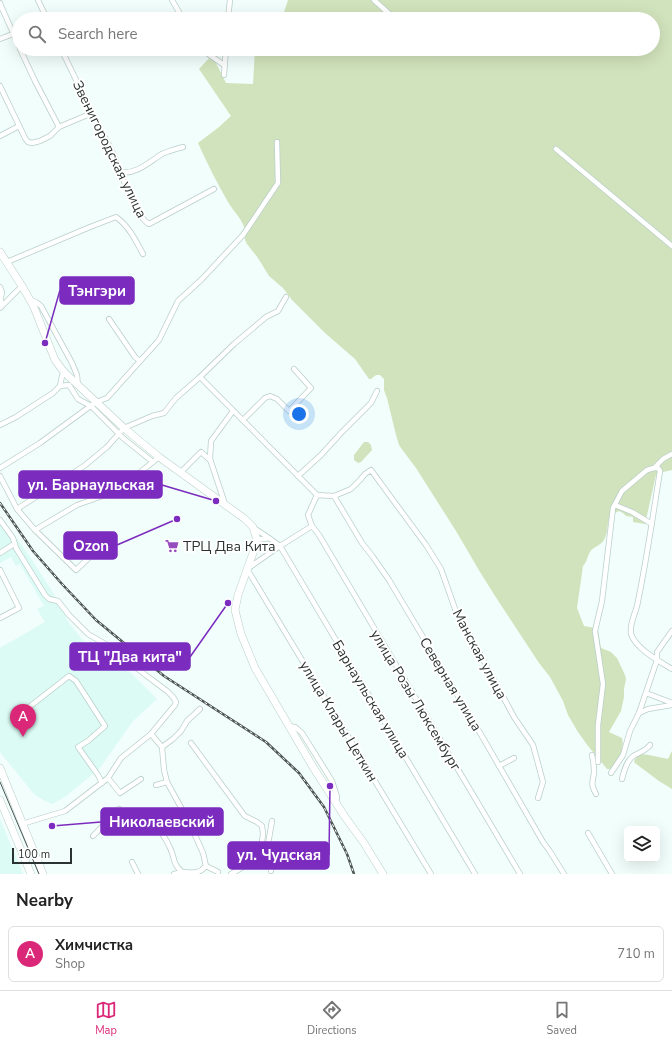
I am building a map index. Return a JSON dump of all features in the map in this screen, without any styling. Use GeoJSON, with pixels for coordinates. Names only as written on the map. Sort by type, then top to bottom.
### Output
{"type":"FeatureCollection","features":[{"type":"Feature","properties":{"kind":"street"},"geometry":{"type":"LineString","coordinates":[[38,0],[44,12]]}},
{"type":"Feature","properties":{"kind":"street"},"geometry":{"type":"LineString","coordinates":[[172,0],[179,12]]}},
{"type":"Feature","properties":{"kind":"street"},"geometry":{"type":"LineString","coordinates":[[229,12],[230,0]]}},
{"type":"Feature","properties":{"kind":"street"},"geometry":{"type":"LineString","coordinates":[[374,0],[387,12]]}},
{"type":"Feature","properties":{"kind":"street"},"geometry":{"type":"LineString","coordinates":[[0,3],[0,6],[12,30]]}},
{"type":"Feature","properties":{"kind":"street"},"geometry":{"type":"LineString","coordinates":[[0,39],[12,35]]}},
{"type":"Feature","properties":{"kind":"street"},"geometry":{"type":"LineString","coordinates":[[23,56],[59,127]]}},
{"type":"Feature","properties":{"kind":"street","name":"Звенигородская улица"},"geometry":{"type":"LineString","coordinates":[[64,56],[111,150],[141,217],[146,222],[149,224],[214,189]]}},
{"type":"Feature","properties":{"kind":"street"},"geometry":{"type":"LineString","coordinates":[[211,56],[224,65]]}},
{"type":"Feature","properties":{"kind":"street"},"geometry":{"type":"LineString","coordinates":[[224,75],[225,56]]}},
{"type":"Feature","properties":{"kind":"street"},"geometry":{"type":"LineString","coordinates":[[0,86],[28,142],[32,143],[40,141],[50,136],[59,127],[92,113]]}},
{"type":"Feature","properties":{"kind":"street"},"geometry":{"type":"LineString","coordinates":[[0,136],[19,126]]}},
{"type":"Feature","properties":{"kind":"street"},"geometry":{"type":"LineString","coordinates":[[0,468],[40,443],[93,404],[107,398],[159,340],[178,301],[202,279],[243,236],[278,183],[277,142]]}},
{"type":"Feature","properties":{"kind":"street"},"geometry":{"type":"LineString","coordinates":[[120,172],[126,174],[140,168],[163,153],[183,147]]}},
{"type":"Feature","properties":{"kind":"street"},"geometry":{"type":"LineString","coordinates":[[556,149],[672,246]]}},
{"type":"Feature","properties":{"kind":"street"},"geometry":{"type":"LineString","coordinates":[[8,262],[116,217],[130,230],[143,254]]}},
{"type":"Feature","properties":{"kind":"street"},"geometry":{"type":"LineString","coordinates":[[0,252],[8,262],[30,300],[55,360],[93,404],[122,431],[156,459],[180,472],[225,504],[253,527],[257,540],[238,595],[235,610],[241,634],[255,668],[288,726],[383,874]]}},
{"type":"Feature","properties":{"kind":"street"},"geometry":{"type":"LineString","coordinates":[[1,308],[22,286]]}},
{"type":"Feature","properties":{"kind":"street"},"geometry":{"type":"LineString","coordinates":[[0,287],[2,292],[1,308]]}},
{"type":"Feature","properties":{"kind":"street"},"geometry":{"type":"LineString","coordinates":[[2,292],[15,293]]}},
{"type":"Feature","properties":{"kind":"street"},"geometry":{"type":"LineString","coordinates":[[17,509],[84,466],[107,447],[122,431],[152,416],[164,413],[176,398],[234,344],[266,317],[278,311],[286,297]]}},
{"type":"Feature","properties":{"kind":"street"},"geometry":{"type":"LineString","coordinates":[[30,300],[41,306],[72,363],[77,375],[78,386]]}},
{"type":"Feature","properties":{"kind":"street"},"geometry":{"type":"LineString","coordinates":[[109,319],[134,357],[140,361]]}},
{"type":"Feature","properties":{"kind":"street"},"geometry":{"type":"LineString","coordinates":[[243,420],[264,398],[270,396],[277,399],[289,411],[312,388],[294,369]]}},
{"type":"Feature","properties":{"kind":"street"},"geometry":{"type":"LineString","coordinates":[[0,425],[16,417],[53,393],[60,386],[64,372]]}},
{"type":"Feature","properties":{"kind":"street"},"geometry":{"type":"LineString","coordinates":[[200,377],[317,495],[334,496]]}},
{"type":"Feature","properties":{"kind":"street"},"geometry":{"type":"LineString","coordinates":[[60,386],[69,385],[78,399],[93,404]]}},
{"type":"Feature","properties":{"kind":"street"},"geometry":{"type":"LineString","coordinates":[[298,476],[321,455],[371,403],[377,391]]}},
{"type":"Feature","properties":{"kind":"street"},"geometry":{"type":"LineString","coordinates":[[225,504],[210,460],[211,441],[233,411]]}},
{"type":"Feature","properties":{"kind":"street"},"geometry":{"type":"LineString","coordinates":[[180,472],[201,452],[210,460]]}},
{"type":"Feature","properties":{"kind":"street"},"geometry":{"type":"LineString","coordinates":[[598,762],[598,725],[602,684],[595,631],[602,600],[613,508],[622,491],[647,470],[654,468],[672,454]]}},
{"type":"Feature","properties":{"kind":"street"},"geometry":{"type":"LineString","coordinates":[[35,530],[77,505],[108,494],[122,487],[156,459]]}},
{"type":"Feature","properties":{"kind":"street"},"geometry":{"type":"LineString","coordinates":[[654,468],[658,468],[660,471],[638,603],[631,625],[631,633],[635,642],[657,660],[672,669]]}},
{"type":"Feature","properties":{"kind":"street","name":"Манская улица"},"geometry":{"type":"LineString","coordinates":[[334,496],[351,489],[365,474],[371,470],[426,545],[441,569],[460,623],[478,650],[514,717],[533,745],[543,782],[538,798]]}},
{"type":"Feature","properties":{"kind":"street"},"geometry":{"type":"LineString","coordinates":[[0,476],[17,509],[35,530],[76,570],[113,535]]}},
{"type":"Feature","properties":{"kind":"street"},"geometry":{"type":"LineString","coordinates":[[247,569],[312,526],[308,515],[317,495]]}},
{"type":"Feature","properties":{"kind":"street","name":"Северная улица"},"geometry":{"type":"LineString","coordinates":[[334,496],[362,543],[389,580],[543,842],[564,874]]}},
{"type":"Feature","properties":{"kind":"street"},"geometry":{"type":"LineString","coordinates":[[615,505],[632,512],[652,524]]}},
{"type":"Feature","properties":{"kind":"street"},"geometry":{"type":"LineString","coordinates":[[0,520],[45,595],[48,598],[58,601],[69,615],[88,634],[107,645],[167,691],[176,702],[151,734],[121,758],[108,778],[102,783],[65,811],[12,828]]}},
{"type":"Feature","properties":{"kind":"street","name":"улица Розы Люксембург"},"geometry":{"type":"LineString","coordinates":[[312,526],[319,535],[520,874]]}},
{"type":"Feature","properties":{"kind":"street","name":"Барнаульская улица"},"geometry":{"type":"LineString","coordinates":[[253,527],[280,546],[475,874]]}},
{"type":"Feature","properties":{"kind":"street"},"geometry":{"type":"LineString","coordinates":[[257,540],[269,538]]}},
{"type":"Feature","properties":{"kind":"street"},"geometry":{"type":"LineString","coordinates":[[0,553],[14,544]]}},
{"type":"Feature","properties":{"kind":"street","name":"улица Клары Цеткин"},"geometry":{"type":"LineString","coordinates":[[247,569],[431,874]]}},
{"type":"Feature","properties":{"kind":"street"},"geometry":{"type":"LineString","coordinates":[[0,570],[19,608],[0,618]]}},
{"type":"Feature","properties":{"kind":"street"},"geometry":{"type":"LineString","coordinates":[[611,773],[623,755],[630,731],[639,713],[657,660],[657,652],[671,633]]}},
{"type":"Feature","properties":{"kind":"street"},"geometry":{"type":"LineString","coordinates":[[24,711],[69,676],[76,681],[105,726],[88,741],[78,746],[102,783]]}},
{"type":"Feature","properties":{"kind":"street"},"geometry":{"type":"LineString","coordinates":[[646,693],[672,704]]}},
{"type":"Feature","properties":{"kind":"street"},"geometry":{"type":"LineString","coordinates":[[639,713],[648,709],[672,704]]}},
{"type":"Feature","properties":{"kind":"street"},"geometry":{"type":"LineString","coordinates":[[162,747],[173,739],[181,731],[187,721],[200,709]]}},
{"type":"Feature","properties":{"kind":"street"},"geometry":{"type":"LineString","coordinates":[[151,734],[162,747],[164,770],[168,782],[190,824],[203,853],[206,866]]}},
{"type":"Feature","properties":{"kind":"street"},"geometry":{"type":"LineString","coordinates":[[191,743],[245,816],[262,826],[263,834],[260,857],[231,874]]}},
{"type":"Feature","properties":{"kind":"street"},"geometry":{"type":"LineString","coordinates":[[622,778],[626,766],[632,757],[650,745]]}},
{"type":"Feature","properties":{"kind":"street"},"geometry":{"type":"LineString","coordinates":[[625,748],[626,766]]}},
{"type":"Feature","properties":{"kind":"street"},"geometry":{"type":"LineString","coordinates":[[592,755],[594,772],[592,788],[596,794]]}},
{"type":"Feature","properties":{"kind":"street"},"geometry":{"type":"LineString","coordinates":[[499,766],[514,758]]}},
{"type":"Feature","properties":{"kind":"street"},"geometry":{"type":"LineString","coordinates":[[0,768],[43,874]]}},
{"type":"Feature","properties":{"kind":"street"},"geometry":{"type":"LineString","coordinates":[[108,778],[120,793],[141,779]]}},
{"type":"Feature","properties":{"kind":"street"},"geometry":{"type":"LineString","coordinates":[[156,785],[168,782]]}},
{"type":"Feature","properties":{"kind":"street"},"geometry":{"type":"LineString","coordinates":[[0,800],[31,874]]}},
{"type":"Feature","properties":{"kind":"street"},"geometry":{"type":"LineString","coordinates":[[93,836],[120,809]]}},
{"type":"Feature","properties":{"kind":"street"},"geometry":{"type":"LineString","coordinates":[[127,814],[144,819],[157,827],[164,836],[171,850],[176,867],[182,872]]}},
{"type":"Feature","properties":{"kind":"street"},"geometry":{"type":"LineString","coordinates":[[271,871],[267,850],[272,821]]}},
{"type":"Feature","properties":{"kind":"street"},"geometry":{"type":"LineString","coordinates":[[588,833],[612,874]]}},
{"type":"Feature","properties":{"kind":"street"},"geometry":{"type":"LineString","coordinates":[[260,852],[267,850]]}},
{"type":"Feature","properties":{"kind":"street"},"geometry":{"type":"LineString","coordinates":[[132,862],[138,874]]}},
{"type":"Feature","properties":{"kind":"street"},"geometry":{"type":"LineString","coordinates":[[378,865],[378,874]]}},
{"type":"Feature","properties":{"kind":"street"},"geometry":{"type":"LineString","coordinates":[[174,874],[182,872],[194,873],[206,866]]}},
{"type":"Feature","properties":{"kind":"street"},"geometry":{"type":"LineString","coordinates":[[206,866],[218,872]]}},
{"type":"Feature","properties":{"kind":"shaded area"},"geometry":{"type":"Polygon","coordinates":[[[0,516],[28,554],[54,594],[56,601],[66,614],[66,619],[104,669],[118,660],[157,699],[133,721],[99,769],[66,796],[52,804],[34,794],[0,752],[0,648],[45,622],[37,609],[44,606],[20,564],[16,566],[11,557],[0,563],[0,516]]]}},
{"type":"Feature","properties":{"kind":"shaded area"},"geometry":{"type":"Polygon","coordinates":[[[0,819],[23,874],[0,874],[0,819]]]}},
{"type":"Feature","properties":{"kind":"green space"},"geometry":{"type":"Polygon","coordinates":[[[288,0],[672,0],[672,470],[656,475],[645,524],[633,522],[633,517],[626,516],[619,511],[611,517],[604,540],[601,544],[591,550],[583,566],[577,608],[584,626],[598,630],[601,648],[611,652],[617,658],[626,679],[621,711],[609,732],[622,738],[623,746],[616,763],[610,769],[607,769],[578,732],[550,677],[539,663],[497,599],[416,468],[399,445],[384,390],[384,379],[380,375],[376,375],[369,379],[355,359],[325,333],[292,300],[283,288],[269,276],[247,244],[245,240],[246,232],[243,224],[230,206],[198,143],[231,116],[199,69],[212,56],[226,83],[253,84],[255,56],[660,56],[660,12],[284,12],[288,0]]]}},
{"type":"Feature","properties":{"kind":"green space"},"geometry":{"type":"Polygon","coordinates":[[[364,442],[368,442],[371,445],[372,450],[361,462],[358,463],[354,460],[354,455],[364,442]]]}},
{"type":"Feature","properties":{"kind":"green space"},"geometry":{"type":"Polygon","coordinates":[[[672,751],[672,789],[659,781],[634,761],[640,754],[668,759],[672,751]]]}},
{"type":"Feature","properties":{"kind":"tram line"},"geometry":{"type":"LineString","coordinates":[[0,782],[39,874]]}},
{"type":"Feature","properties":{"kind":"railway"},"geometry":{"type":"LineString","coordinates":[[0,503],[33,551],[96,620],[164,676],[266,742],[299,773],[324,807],[347,854],[354,874]]}},
{"type":"Feature","properties":{"kind":"place","name":"Тэнгэри"},"geometry":{"type":"Point","coordinates":[45,343]}},
{"type":"Feature","properties":{"kind":"place","name":"ул. Барнаульская"},"geometry":{"type":"Point","coordinates":[216,501]}},
{"type":"Feature","properties":{"kind":"place","name":"Ozon"},"geometry":{"type":"Point","coordinates":[177,519]}},
{"type":"Feature","properties":{"kind":"place","name":"ТРЦ Два Кита"},"geometry":{"type":"Point","coordinates":[172,546]}},
{"type":"Feature","properties":{"kind":"place","name":"ТЦ \"Два кита\""},"geometry":{"type":"Point","coordinates":[228,603]}},
{"type":"Feature","properties":{"kind":"place","name":"Химчистка"},"geometry":{"type":"Point","coordinates":[23,737]}},
{"type":"Feature","properties":{"kind":"place","name":"ул. Чудская"},"geometry":{"type":"Point","coordinates":[330,786]}},
{"type":"Feature","properties":{"kind":"place","name":"Николаевский"},"geometry":{"type":"Point","coordinates":[52,826]}}]}
